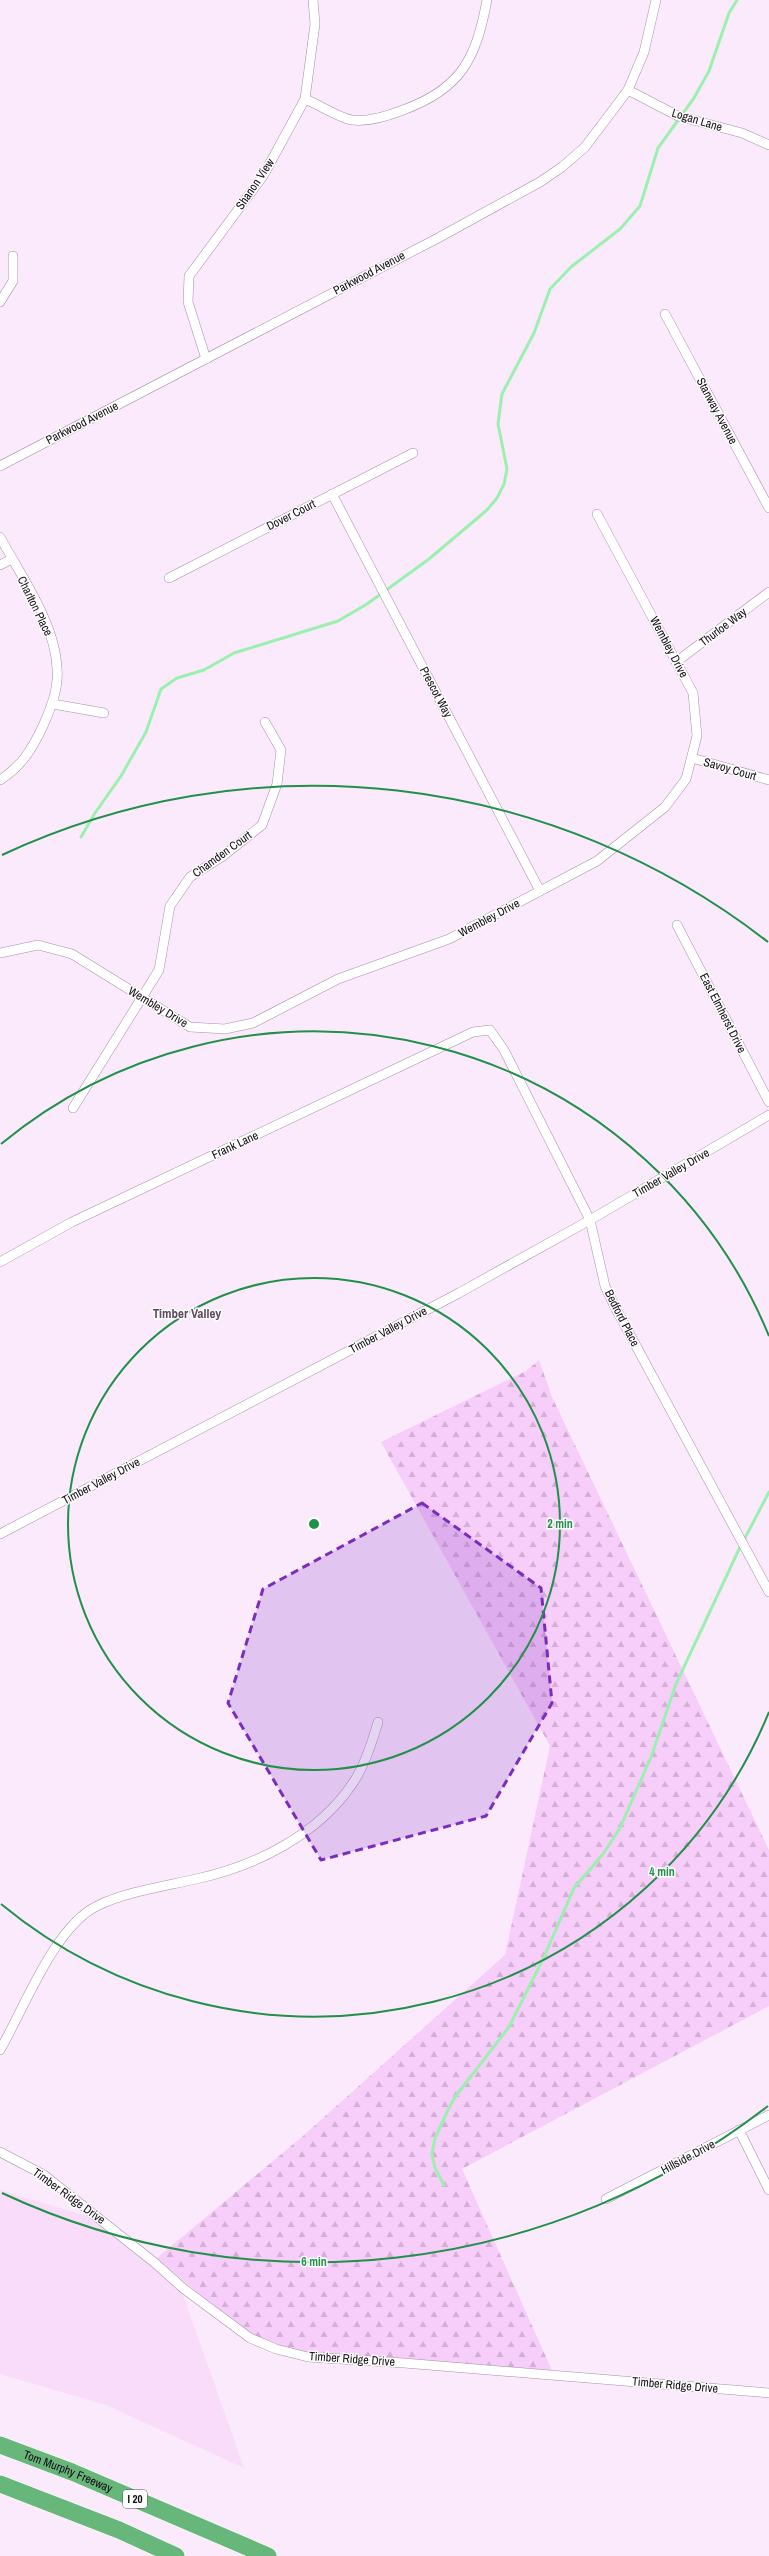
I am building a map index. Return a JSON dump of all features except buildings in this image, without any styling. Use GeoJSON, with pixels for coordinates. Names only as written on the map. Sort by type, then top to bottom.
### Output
{"type":"FeatureCollection","features":[{"type":"Feature","properties":{"kind":"highway","name":"Tom Murphy Freeway"},"geometry":{"type":"LineString","coordinates":[[0,2445],[72,2472],[268,2556]]}},
{"type":"Feature","properties":{"kind":"highway"},"geometry":{"type":"LineString","coordinates":[[0,2484],[119,2530],[176,2556]]}},
{"type":"Feature","properties":{"kind":"highway"},"geometry":{"type":"LineString","coordinates":[[119,2530],[162,2556]]}},
{"type":"Feature","properties":{"kind":"street","name":"Shanon View"},"geometry":{"type":"LineString","coordinates":[[206,359],[188,302],[189,276],[263,176],[305,98],[315,24],[313,0]]}},
{"type":"Feature","properties":{"kind":"street"},"geometry":{"type":"LineString","coordinates":[[305,98],[352,120],[384,117],[429,101],[450,86],[469,62],[482,28],[487,0]]}},
{"type":"Feature","properties":{"kind":"street","name":"Parkwood Avenue"},"geometry":{"type":"LineString","coordinates":[[0,466],[540,182],[562,168],[585,146],[628,90],[644,52],[656,0]]}},
{"type":"Feature","properties":{"kind":"street","name":"Logan Lane"},"geometry":{"type":"LineString","coordinates":[[628,90],[678,116],[742,134],[769,145]]}},
{"type":"Feature","properties":{"kind":"street"},"geometry":{"type":"LineString","coordinates":[[0,302],[13,281],[13,256]]}},
{"type":"Feature","properties":{"kind":"street","name":"Stanway Avenue"},"geometry":{"type":"LineString","coordinates":[[665,314],[769,508]]}},
{"type":"Feature","properties":{"kind":"street","name":"Dover Court"},"geometry":{"type":"LineString","coordinates":[[169,578],[413,452]]}},
{"type":"Feature","properties":{"kind":"street","name":"Prescot Way"},"geometry":{"type":"LineString","coordinates":[[332,494],[540,891]]}},
{"type":"Feature","properties":{"kind":"street","name":"Wembley Drive"},"geometry":{"type":"LineString","coordinates":[[0,953],[38,945],[72,954],[190,1027],[225,1029],[253,1023],[338,979],[449,939],[597,861],[665,807],[686,779],[697,736],[693,693],[597,514]]}},
{"type":"Feature","properties":{"kind":"street","name":"Charlton Place"},"geometry":{"type":"LineString","coordinates":[[0,537],[46,623],[58,668],[53,704],[34,745],[22,764],[0,780]]}},
{"type":"Feature","properties":{"kind":"street"},"geometry":{"type":"LineString","coordinates":[[0,565],[12,559]]}},
{"type":"Feature","properties":{"kind":"street","name":"Thurloe Way"},"geometry":{"type":"LineString","coordinates":[[676,662],[769,592]]}},
{"type":"Feature","properties":{"kind":"street"},"geometry":{"type":"LineString","coordinates":[[53,704],[104,713]]}},
{"type":"Feature","properties":{"kind":"street","name":"Chamden Court"},"geometry":{"type":"LineString","coordinates":[[73,1108],[143,998],[159,970],[170,906],[190,877],[223,856],[262,825],[277,784],[280,750],[265,722]]}},
{"type":"Feature","properties":{"kind":"street","name":"Savoy Court"},"geometry":{"type":"LineString","coordinates":[[692,758],[769,780]]}},
{"type":"Feature","properties":{"kind":"street","name":"East Elmherst Drive"},"geometry":{"type":"LineString","coordinates":[[677,925],[769,1102]]}},
{"type":"Feature","properties":{"kind":"street","name":"Bedford Place"},"geometry":{"type":"LineString","coordinates":[[473,1032],[490,1030],[504,1050],[590,1220],[605,1286],[615,1307],[769,1592]]}},
{"type":"Feature","properties":{"kind":"street","name":"Frank Lane"},"geometry":{"type":"LineString","coordinates":[[0,1262],[72,1222],[473,1032]]}},
{"type":"Feature","properties":{"kind":"street","name":"Timber Valley Drive"},"geometry":{"type":"LineString","coordinates":[[0,1534],[459,1293],[590,1220],[769,1115]]}},
{"type":"Feature","properties":{"kind":"street"},"geometry":{"type":"LineString","coordinates":[[0,2050],[54,1948],[75,1923],[96,1906],[226,1871],[286,1844],[309,1829],[337,1804],[354,1783],[368,1753],[378,1722]]}},
{"type":"Feature","properties":{"kind":"street","name":"Hillside Drive"},"geometry":{"type":"LineString","coordinates":[[606,2199],[769,2115]]}},
{"type":"Feature","properties":{"kind":"street"},"geometry":{"type":"LineString","coordinates":[[739,2130],[769,2190]]}},
{"type":"Feature","properties":{"kind":"street","name":"Timber Ridge Drive"},"geometry":{"type":"LineString","coordinates":[[0,2152],[44,2175],[155,2263],[184,2289],[250,2338],[276,2349],[308,2357],[404,2362],[769,2393]]}},
{"type":"Feature","properties":{"kind":"highlighted area"},"geometry":{"type":"Polygon","coordinates":[[[422,1503],[541,1588],[552,1703],[486,1816],[321,1860],[228,1703],[263,1589],[422,1503]]]}},
{"type":"Feature","properties":{"kind":"shaded area"},"geometry":{"type":"Polygon","coordinates":[[[0,2190],[90,2217],[157,2258],[177,2278],[244,2468],[106,2405],[0,2374],[0,2190]]]}},
{"type":"Feature","properties":{"kind":"green space"},"geometry":{"type":"Polygon","coordinates":[[[539,1360],[552,1397],[769,1850],[769,2006],[462,2169],[554,2375],[308,2357],[250,2338],[157,2258],[303,2136],[505,1955],[550,1746],[381,1442],[526,1371],[539,1360]]]}},
{"type":"Feature","properties":{"kind":"waterway"},"geometry":{"type":"LineString","coordinates":[[81,837],[95,813],[121,776],[146,732],[161,689],[177,678],[204,670],[234,653],[338,621],[367,604],[429,559],[487,510],[497,498],[504,484],[507,469],[498,424],[502,394],[534,333],[550,289],[571,267],[620,229],[640,206],[658,148],[694,98],[709,71],[729,13],[737,0]]}},
{"type":"Feature","properties":{"kind":"waterway"},"geometry":{"type":"LineString","coordinates":[[744,1540],[769,1492]]}},
{"type":"Feature","properties":{"kind":"waterway"},"geometry":{"type":"LineString","coordinates":[[444,2185],[435,2168],[432,2154],[435,2138],[455,2097],[509,2027],[543,1959],[574,1888],[603,1854],[620,1828],[651,1757],[676,1684],[741,1545]]}},
{"type":"Feature","properties":{"kind":"district","name":"Timber Valley"},"geometry":{"type":"Point","coordinates":[187,1313]}}]}
